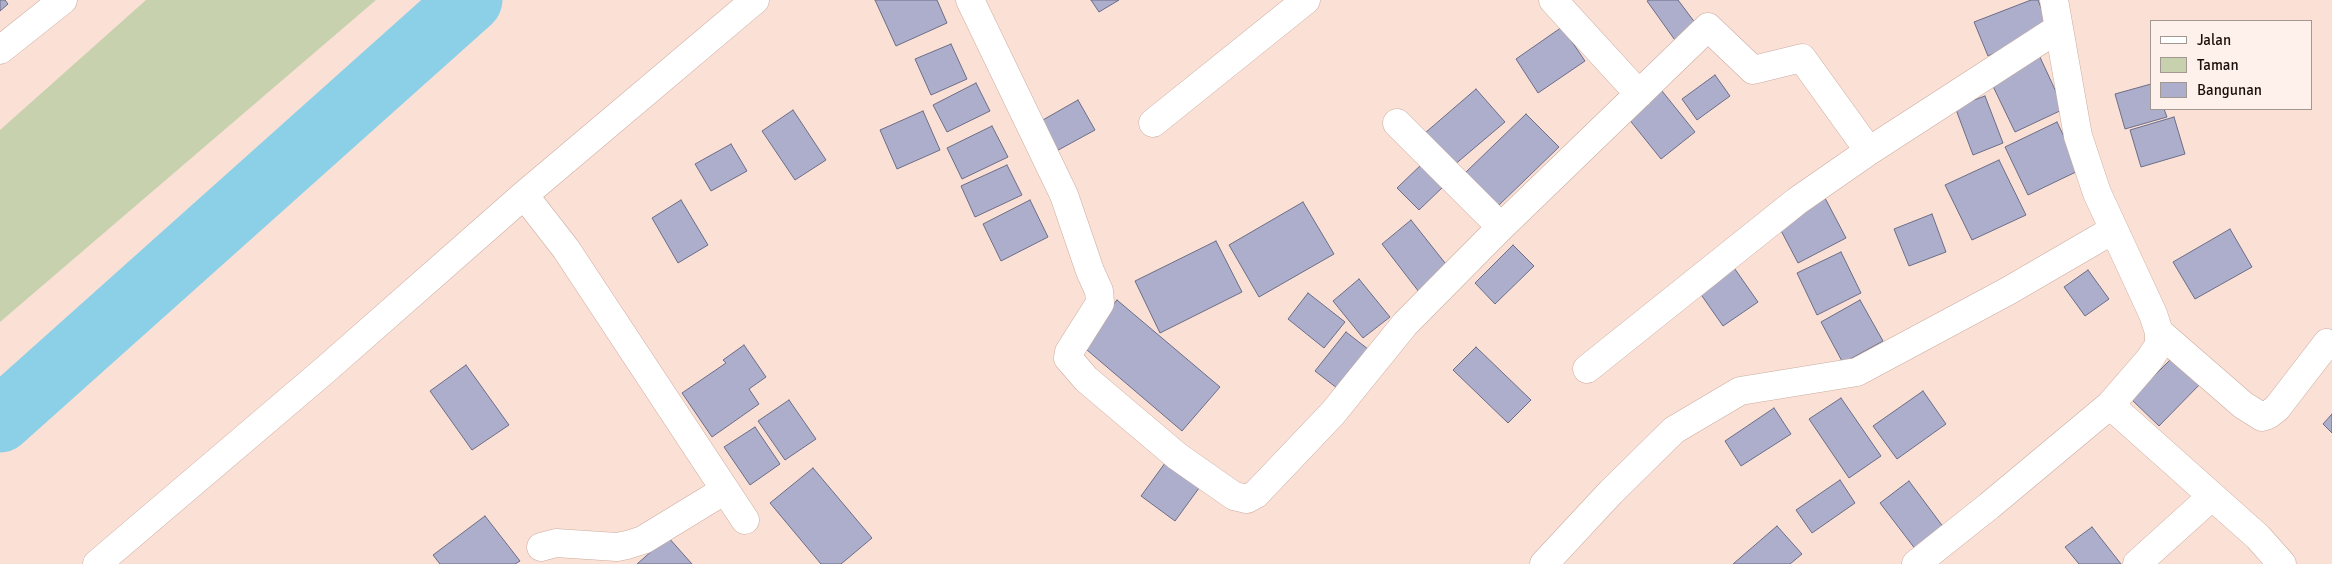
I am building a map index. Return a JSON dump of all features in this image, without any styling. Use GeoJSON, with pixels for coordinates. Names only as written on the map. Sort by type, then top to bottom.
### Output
{"type":"FeatureCollection","features":[{"type":"Feature","properties":{"kind":"street"},"geometry":{"type":"LineString","coordinates":[[0,50],[63,0]]}},
{"type":"Feature","properties":{"kind":"street"},"geometry":{"type":"LineString","coordinates":[[97,564],[325,370],[524,195],[755,0]]}},
{"type":"Feature","properties":{"kind":"street"},"geometry":{"type":"LineString","coordinates":[[970,0],[1064,195],[1090,271],[1100,290],[1100,303],[1069,352],[1068,358],[1086,379],[1177,456],[1234,496],[1247,499],[1256,494],[1333,413],[1405,324],[1501,227],[1708,27],[1753,70],[1802,58],[1869,151]]}},
{"type":"Feature","properties":{"kind":"street"},"geometry":{"type":"LineString","coordinates":[[1153,123],[1306,0]]}},
{"type":"Feature","properties":{"kind":"street"},"geometry":{"type":"LineString","coordinates":[[1553,0],[1638,94]]}},
{"type":"Feature","properties":{"kind":"street"},"geometry":{"type":"LineString","coordinates":[[1916,564],[2110,405],[2159,345],[2159,332],[2097,193],[2078,136],[2054,0]]}},
{"type":"Feature","properties":{"kind":"street"},"geometry":{"type":"LineString","coordinates":[[1587,369],[1796,202],[1869,151],[2059,28]]}},
{"type":"Feature","properties":{"kind":"street"},"geometry":{"type":"LineString","coordinates":[[1396,123],[1501,227]]}},
{"type":"Feature","properties":{"kind":"street"},"geometry":{"type":"LineString","coordinates":[[524,195],[558,239],[745,520]]}},
{"type":"Feature","properties":{"kind":"street"},"geometry":{"type":"LineString","coordinates":[[1544,564],[1611,492],[1674,430],[1740,391],[1857,372],[2008,291],[2113,230]]}},
{"type":"Feature","properties":{"kind":"street"},"geometry":{"type":"LineString","coordinates":[[2159,332],[2243,405],[2262,417],[2277,408],[2327,343]]}},
{"type":"Feature","properties":{"kind":"street"},"geometry":{"type":"LineString","coordinates":[[2110,405],[2258,537],[2282,564]]}},
{"type":"Feature","properties":{"kind":"street"},"geometry":{"type":"LineString","coordinates":[[541,547],[556,542],[617,547],[627,546],[642,540],[725,490]]}},
{"type":"Feature","properties":{"kind":"street"},"geometry":{"type":"LineString","coordinates":[[2137,564],[2211,497]]}},
{"type":"Feature","properties":{"kind":"green space"},"geometry":{"type":"Polygon","coordinates":[[[146,0],[376,0],[0,322],[0,130],[146,0]]]}},
{"type":"Feature","properties":{"kind":"building"},"geometry":{"type":"Polygon","coordinates":[[[0,0],[5,0],[8,4],[0,11],[0,0]]]}},
{"type":"Feature","properties":{"kind":"building"},"geometry":{"type":"Polygon","coordinates":[[[875,0],[937,0],[947,23],[896,46],[875,0]]]}},
{"type":"Feature","properties":{"kind":"building"},"geometry":{"type":"Polygon","coordinates":[[[1091,0],[1119,0],[1099,12],[1091,0]]]}},
{"type":"Feature","properties":{"kind":"building"},"geometry":{"type":"Polygon","coordinates":[[[1678,0],[1699,28],[1677,43],[1647,1],[1678,0]]]}},
{"type":"Feature","properties":{"kind":"building"},"geometry":{"type":"Polygon","coordinates":[[[2031,0],[2038,0],[2050,31],[1988,56],[1974,22],[2031,0]]]}},
{"type":"Feature","properties":{"kind":"building"},"geometry":{"type":"Polygon","coordinates":[[[1562,27],[1585,61],[1538,93],[1516,59],[1562,27]]]}},
{"type":"Feature","properties":{"kind":"building"},"geometry":{"type":"Polygon","coordinates":[[[951,44],[967,79],[931,95],[915,59],[951,44]]]}},
{"type":"Feature","properties":{"kind":"building"},"geometry":{"type":"Polygon","coordinates":[[[2039,55],[2064,109],[2015,132],[1989,78],[2039,55]]]}},
{"type":"Feature","properties":{"kind":"building"},"geometry":{"type":"Polygon","coordinates":[[[1715,75],[1730,96],[1697,120],[1682,99],[1715,75]]]}},
{"type":"Feature","properties":{"kind":"building"},"geometry":{"type":"Polygon","coordinates":[[[976,83],[990,111],[947,132],[933,105],[976,83]]]}},
{"type":"Feature","properties":{"kind":"building"},"geometry":{"type":"Polygon","coordinates":[[[2150,84],[2150,110],[2164,110],[2167,117],[2125,129],[2115,94],[2150,84]]]}},
{"type":"Feature","properties":{"kind":"building"},"geometry":{"type":"Polygon","coordinates":[[[1476,89],[1505,122],[1453,166],[1425,133],[1476,89]]]}},
{"type":"Feature","properties":{"kind":"building"},"geometry":{"type":"Polygon","coordinates":[[[1662,91],[1695,132],[1661,159],[1628,118],[1662,91]]]}},
{"type":"Feature","properties":{"kind":"building"},"geometry":{"type":"Polygon","coordinates":[[[1985,96],[2003,143],[1973,155],[1955,107],[1985,96]]]}},
{"type":"Feature","properties":{"kind":"building"},"geometry":{"type":"Polygon","coordinates":[[[1078,100],[1095,130],[1051,154],[1034,125],[1078,100]]]}},
{"type":"Feature","properties":{"kind":"building"},"geometry":{"type":"Polygon","coordinates":[[[793,110],[826,160],[795,180],[762,131],[793,110]]]}},
{"type":"Feature","properties":{"kind":"building"},"geometry":{"type":"Polygon","coordinates":[[[923,111],[940,150],[897,169],[880,130],[923,111]]]}},
{"type":"Feature","properties":{"kind":"building"},"geometry":{"type":"Polygon","coordinates":[[[1526,114],[1559,147],[1498,206],[1465,173],[1526,114]]]}},
{"type":"Feature","properties":{"kind":"building"},"geometry":{"type":"Polygon","coordinates":[[[2174,117],[2185,154],[2141,167],[2130,130],[2174,117]]]}},
{"type":"Feature","properties":{"kind":"building"},"geometry":{"type":"Polygon","coordinates":[[[2057,122],[2080,170],[2028,195],[2005,147],[2057,122]]]}},
{"type":"Feature","properties":{"kind":"building"},"geometry":{"type":"Polygon","coordinates":[[[992,126],[1008,157],[962,179],[947,148],[992,126]]]}},
{"type":"Feature","properties":{"kind":"building"},"geometry":{"type":"Polygon","coordinates":[[[731,144],[747,171],[711,191],[695,164],[731,144]]]}},
{"type":"Feature","properties":{"kind":"building"},"geometry":{"type":"Polygon","coordinates":[[[1999,160],[2026,215],[1972,240],[1945,185],[1999,160]]]}},
{"type":"Feature","properties":{"kind":"building"},"geometry":{"type":"Polygon","coordinates":[[[1423,163],[1445,185],[1419,210],[1397,188],[1423,163]]]}},
{"type":"Feature","properties":{"kind":"building"},"geometry":{"type":"Polygon","coordinates":[[[1007,165],[1022,195],[975,217],[961,186],[1007,165]]]}},
{"type":"Feature","properties":{"kind":"building"},"geometry":{"type":"Polygon","coordinates":[[[1825,198],[1846,238],[1798,263],[1777,223],[1825,198]]]}},
{"type":"Feature","properties":{"kind":"building"},"geometry":{"type":"Polygon","coordinates":[[[681,200],[708,245],[678,263],[652,218],[681,200]]]}},
{"type":"Feature","properties":{"kind":"building"},"geometry":{"type":"Polygon","coordinates":[[[1030,200],[1048,237],[1001,261],[983,224],[1030,200]]]}},
{"type":"Feature","properties":{"kind":"building"},"geometry":{"type":"Polygon","coordinates":[[[1303,202],[1334,254],[1259,297],[1229,245],[1303,202]]]}},
{"type":"Feature","properties":{"kind":"building"},"geometry":{"type":"Polygon","coordinates":[[[1932,214],[1946,252],[1909,266],[1894,229],[1932,214]]]}},
{"type":"Feature","properties":{"kind":"building"},"geometry":{"type":"Polygon","coordinates":[[[1411,220],[1449,268],[1419,292],[1382,244],[1411,220]]]}},
{"type":"Feature","properties":{"kind":"building"},"geometry":{"type":"Polygon","coordinates":[[[2230,229],[2252,267],[2195,299],[2173,262],[2230,229]]]}},
{"type":"Feature","properties":{"kind":"building"},"geometry":{"type":"Polygon","coordinates":[[[1216,241],[1242,292],[1160,333],[1135,281],[1216,241]]]}},
{"type":"Feature","properties":{"kind":"building"},"geometry":{"type":"Polygon","coordinates":[[[1513,245],[1534,266],[1495,304],[1475,283],[1513,245]]]}},
{"type":"Feature","properties":{"kind":"building"},"geometry":{"type":"Polygon","coordinates":[[[1841,252],[1861,293],[1817,315],[1797,273],[1841,252]]]}},
{"type":"Feature","properties":{"kind":"building"},"geometry":{"type":"Polygon","coordinates":[[[1730,262],[1758,302],[1723,326],[1695,286],[1730,262]]]}},
{"type":"Feature","properties":{"kind":"building"},"geometry":{"type":"Polygon","coordinates":[[[2088,270],[2109,299],[2085,316],[2064,287],[2088,270]]]}},
{"type":"Feature","properties":{"kind":"building"},"geometry":{"type":"Polygon","coordinates":[[[1359,279],[1390,317],[1363,338],[1333,301],[1359,279]]]}},
{"type":"Feature","properties":{"kind":"building"},"geometry":{"type":"Polygon","coordinates":[[[1308,293],[1345,322],[1324,348],[1288,319],[1308,293]]]}},
{"type":"Feature","properties":{"kind":"building"},"geometry":{"type":"Polygon","coordinates":[[[1117,300],[1220,387],[1182,431],[1080,344],[1117,300]]]}},
{"type":"Feature","properties":{"kind":"building"},"geometry":{"type":"Polygon","coordinates":[[[1860,300],[1883,341],[1843,363],[1821,322],[1860,300]]]}},
{"type":"Feature","properties":{"kind":"building"},"geometry":{"type":"Polygon","coordinates":[[[1346,332],[1373,353],[1342,392],[1315,371],[1346,332]]]}},
{"type":"Feature","properties":{"kind":"building"},"geometry":{"type":"Polygon","coordinates":[[[744,345],[766,377],[749,389],[759,404],[712,437],[682,393],[726,363],[723,360],[744,345]]]}},
{"type":"Feature","properties":{"kind":"building"},"geometry":{"type":"Polygon","coordinates":[[[1476,347],[1531,400],[1508,423],[1453,370],[1476,347]]]}},
{"type":"Feature","properties":{"kind":"building"},"geometry":{"type":"Polygon","coordinates":[[[2176,354],[2204,380],[2159,426],[2131,399],[2176,354]]]}},
{"type":"Feature","properties":{"kind":"building"},"geometry":{"type":"Polygon","coordinates":[[[466,365],[509,425],[472,450],[430,391],[466,365]]]}},
{"type":"Feature","properties":{"kind":"building"},"geometry":{"type":"Polygon","coordinates":[[[1923,391],[1946,424],[1897,459],[1873,426],[1923,391]]]}},
{"type":"Feature","properties":{"kind":"building"},"geometry":{"type":"Polygon","coordinates":[[[1841,398],[1881,456],[1849,478],[1809,419],[1841,398]]]}},
{"type":"Feature","properties":{"kind":"building"},"geometry":{"type":"Polygon","coordinates":[[[789,400],[816,439],[785,460],[758,421],[789,400]]]}},
{"type":"Feature","properties":{"kind":"building"},"geometry":{"type":"Polygon","coordinates":[[[1774,408],[1791,434],[1741,466],[1725,441],[1774,408]]]}},
{"type":"Feature","properties":{"kind":"building"},"geometry":{"type":"Polygon","coordinates":[[[2332,414],[2332,433],[2323,424],[2332,414]]]}},
{"type":"Feature","properties":{"kind":"building"},"geometry":{"type":"Polygon","coordinates":[[[755,427],[780,464],[750,485],[724,447],[755,427]]]}},
{"type":"Feature","properties":{"kind":"building"},"geometry":{"type":"Polygon","coordinates":[[[1168,459],[1202,484],[1175,521],[1141,496],[1168,459]]]}},
{"type":"Feature","properties":{"kind":"building"},"geometry":{"type":"Polygon","coordinates":[[[813,468],[872,538],[841,564],[821,564],[770,503],[813,468]]]}},
{"type":"Feature","properties":{"kind":"building"},"geometry":{"type":"Polygon","coordinates":[[[1840,480],[1855,503],[1812,533],[1796,510],[1840,480]]]}},
{"type":"Feature","properties":{"kind":"building"},"geometry":{"type":"Polygon","coordinates":[[[1909,481],[1944,528],[1916,550],[1880,503],[1909,481]]]}},
{"type":"Feature","properties":{"kind":"building"},"geometry":{"type":"Polygon","coordinates":[[[485,516],[520,561],[515,564],[440,564],[433,555],[485,516]]]}},
{"type":"Feature","properties":{"kind":"building"},"geometry":{"type":"Polygon","coordinates":[[[1777,526],[1802,554],[1790,564],[1733,564],[1777,526]]]}},
{"type":"Feature","properties":{"kind":"building"},"geometry":{"type":"Polygon","coordinates":[[[2092,527],[2121,564],[2079,564],[2065,547],[2092,527]]]}},
{"type":"Feature","properties":{"kind":"building"},"geometry":{"type":"Polygon","coordinates":[[[668,537],[692,564],[637,564],[668,537]]]}},
{"type":"Feature","properties":{"kind":"waterway"},"geometry":{"type":"LineString","coordinates":[[0,420],[470,0]]}}]}
